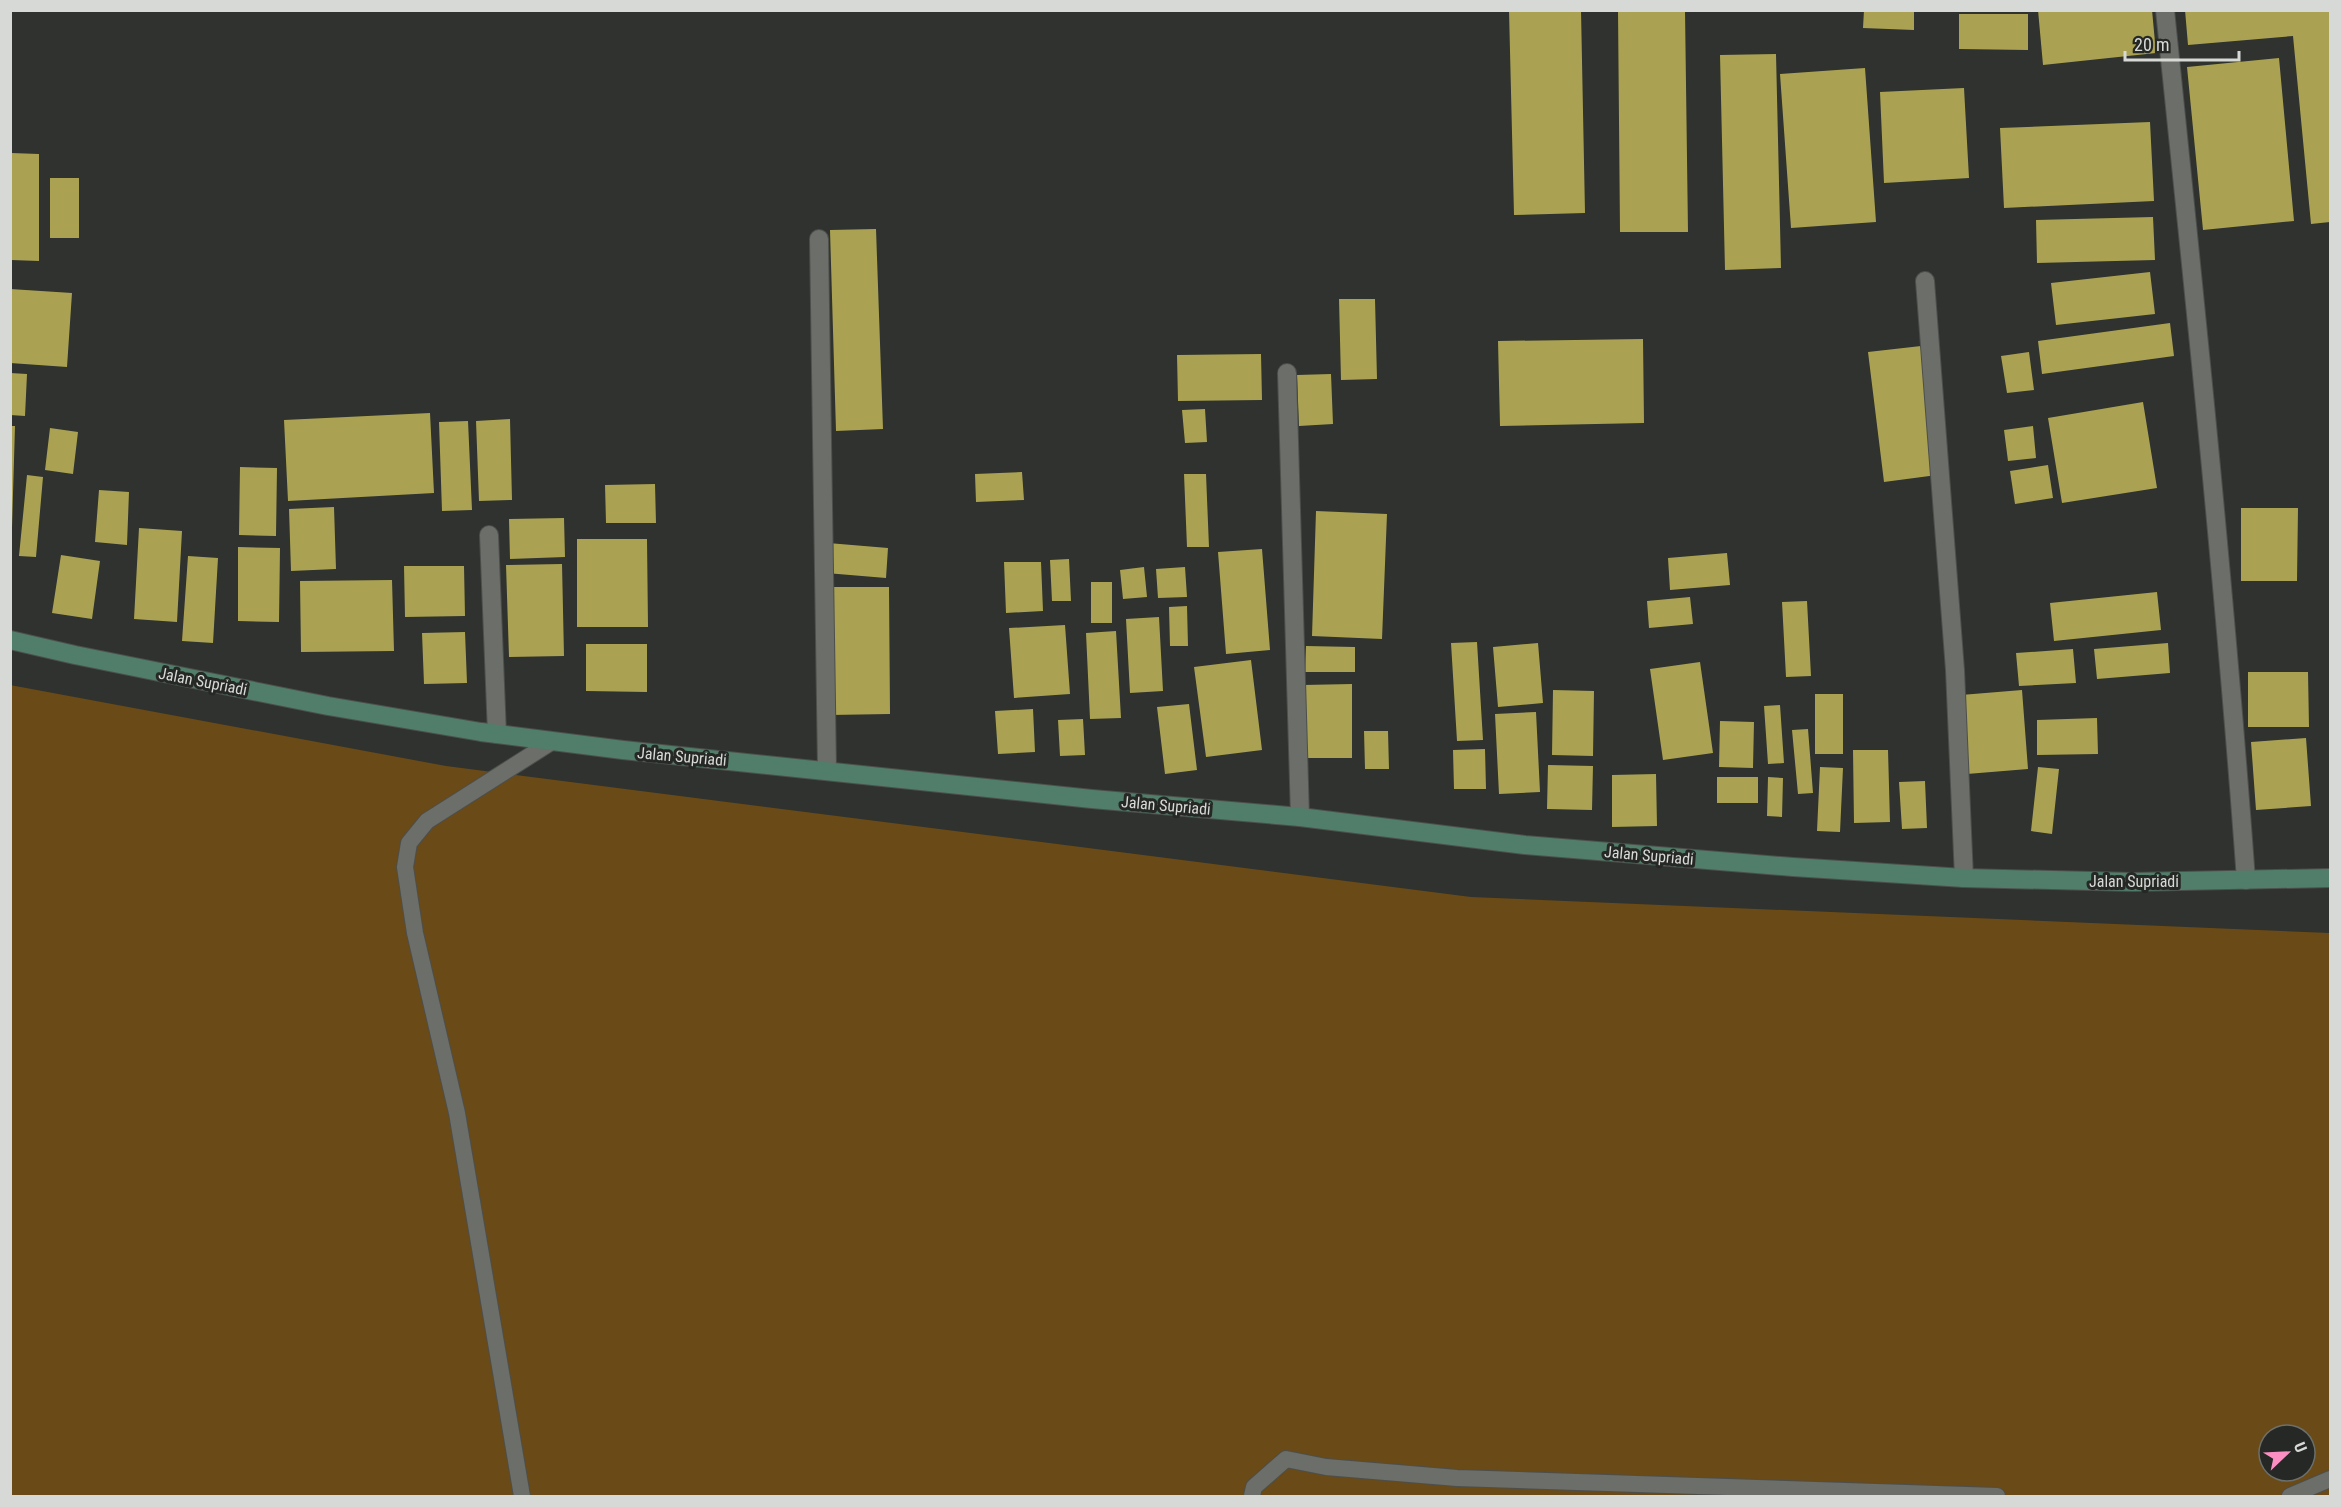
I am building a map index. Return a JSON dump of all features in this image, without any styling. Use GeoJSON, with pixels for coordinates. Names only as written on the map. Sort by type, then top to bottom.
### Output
{"type":"FeatureCollection","features":[{"type":"Feature","properties":{"kind":"main road","name":"Jalan Supriadi"},"geometry":{"type":"LineString","coordinates":[[10,640],[328,706],[497,735],[1092,799],[1299,817],[1525,846],[1964,878],[2133,882],[2331,878]]}},
{"type":"Feature","properties":{"kind":"street"},"geometry":{"type":"LineString","coordinates":[[2165,10],[2210,446],[2246,880]]}},
{"type":"Feature","properties":{"kind":"street"},"geometry":{"type":"LineString","coordinates":[[819,239],[827,770]]}},
{"type":"Feature","properties":{"kind":"street"},"geometry":{"type":"LineString","coordinates":[[1925,281],[1952,624],[1964,878]]}},
{"type":"Feature","properties":{"kind":"street"},"geometry":{"type":"LineString","coordinates":[[1287,374],[1299,817]]}},
{"type":"Feature","properties":{"kind":"street"},"geometry":{"type":"LineString","coordinates":[[489,534],[497,735]]}},
{"type":"Feature","properties":{"kind":"lane"},"geometry":{"type":"LineString","coordinates":[[522,1497],[457,1113],[415,933],[405,867],[409,843],[427,821],[554,741]]}},
{"type":"Feature","properties":{"kind":"lane"},"geometry":{"type":"LineString","coordinates":[[1252,1497],[1254,1487],[1286,1459],[1326,1467],[1457,1478],[1997,1497]]}},
{"type":"Feature","properties":{"kind":"lane"},"geometry":{"type":"LineString","coordinates":[[2290,1497],[2331,1479]]}},
{"type":"Feature","properties":{"kind":"shaded area"},"geometry":{"type":"Polygon","coordinates":[[[10,685],[446,766],[1471,897],[2330,933],[2330,1496],[11,1496],[10,685]]]}},
{"type":"Feature","properties":{"kind":"building"},"geometry":{"type":"Polygon","coordinates":[[[1509,10],[1581,10],[1585,213],[1514,215],[1509,10]]]}},
{"type":"Feature","properties":{"kind":"building"},"geometry":{"type":"Polygon","coordinates":[[[1618,10],[1685,10],[1688,232],[1620,232],[1618,10]]]}},
{"type":"Feature","properties":{"kind":"building"},"geometry":{"type":"Polygon","coordinates":[[[1864,10],[1914,10],[1914,30],[1863,28],[1864,10]]]}},
{"type":"Feature","properties":{"kind":"building"},"geometry":{"type":"Polygon","coordinates":[[[2038,10],[2152,10],[2156,53],[2043,65],[2038,10]]]}},
{"type":"Feature","properties":{"kind":"building"},"geometry":{"type":"Polygon","coordinates":[[[2185,10],[2330,10],[2330,222],[2311,224],[2293,36],[2188,45],[2185,10]]]}},
{"type":"Feature","properties":{"kind":"building"},"geometry":{"type":"Polygon","coordinates":[[[1959,14],[2028,14],[2028,50],[1959,49],[1959,14]]]}},
{"type":"Feature","properties":{"kind":"building"},"geometry":{"type":"Polygon","coordinates":[[[1776,54],[1781,268],[1725,270],[1720,55],[1776,54]]]}},
{"type":"Feature","properties":{"kind":"building"},"geometry":{"type":"Polygon","coordinates":[[[2279,58],[2294,221],[2203,230],[2187,67],[2279,58]]]}},
{"type":"Feature","properties":{"kind":"building"},"geometry":{"type":"Polygon","coordinates":[[[1865,68],[1876,222],[1791,228],[1780,74],[1865,68]]]}},
{"type":"Feature","properties":{"kind":"building"},"geometry":{"type":"Polygon","coordinates":[[[1964,88],[1969,178],[1884,183],[1880,92],[1964,88]]]}},
{"type":"Feature","properties":{"kind":"building"},"geometry":{"type":"Polygon","coordinates":[[[2150,122],[2154,201],[2004,208],[2000,128],[2150,122]]]}},
{"type":"Feature","properties":{"kind":"building"},"geometry":{"type":"Polygon","coordinates":[[[11,153],[39,154],[39,261],[11,260],[11,153]]]}},
{"type":"Feature","properties":{"kind":"building"},"geometry":{"type":"Polygon","coordinates":[[[50,178],[79,178],[79,238],[50,238],[50,178]]]}},
{"type":"Feature","properties":{"kind":"building"},"geometry":{"type":"Polygon","coordinates":[[[2153,217],[2155,260],[2037,263],[2036,220],[2153,217]]]}},
{"type":"Feature","properties":{"kind":"building"},"geometry":{"type":"Polygon","coordinates":[[[876,229],[883,429],[836,431],[830,230],[876,229]]]}},
{"type":"Feature","properties":{"kind":"building"},"geometry":{"type":"Polygon","coordinates":[[[2150,272],[2155,314],[2056,325],[2051,283],[2150,272]]]}},
{"type":"Feature","properties":{"kind":"building"},"geometry":{"type":"Polygon","coordinates":[[[10,289],[72,293],[67,367],[10,363],[10,289]]]}},
{"type":"Feature","properties":{"kind":"building"},"geometry":{"type":"Polygon","coordinates":[[[1339,299],[1375,299],[1377,379],[1341,380],[1339,299]]]}},
{"type":"Feature","properties":{"kind":"building"},"geometry":{"type":"Polygon","coordinates":[[[2170,323],[2174,356],[2042,374],[2038,341],[2170,323]]]}},
{"type":"Feature","properties":{"kind":"building"},"geometry":{"type":"Polygon","coordinates":[[[1643,339],[1644,423],[1500,426],[1498,341],[1643,339]]]}},
{"type":"Feature","properties":{"kind":"building"},"geometry":{"type":"Polygon","coordinates":[[[1921,346],[1937,475],[1884,482],[1868,352],[1921,346]]]}},
{"type":"Feature","properties":{"kind":"building"},"geometry":{"type":"Polygon","coordinates":[[[2029,352],[2034,390],[2007,393],[2001,356],[2029,352]]]}},
{"type":"Feature","properties":{"kind":"building"},"geometry":{"type":"Polygon","coordinates":[[[1261,354],[1262,400],[1178,401],[1177,355],[1261,354]]]}},
{"type":"Feature","properties":{"kind":"building"},"geometry":{"type":"Polygon","coordinates":[[[10,373],[27,374],[25,416],[10,415],[10,373]]]}},
{"type":"Feature","properties":{"kind":"building"},"geometry":{"type":"Polygon","coordinates":[[[1331,374],[1333,424],[1299,426],[1297,375],[1331,374]]]}},
{"type":"Feature","properties":{"kind":"building"},"geometry":{"type":"Polygon","coordinates":[[[2143,402],[2157,488],[2062,503],[2048,418],[2143,402]]]}},
{"type":"Feature","properties":{"kind":"building"},"geometry":{"type":"Polygon","coordinates":[[[1205,409],[1207,442],[1185,443],[1182,410],[1205,409]]]}},
{"type":"Feature","properties":{"kind":"building"},"geometry":{"type":"Polygon","coordinates":[[[430,413],[434,493],[288,501],[284,420],[430,413]]]}},
{"type":"Feature","properties":{"kind":"building"},"geometry":{"type":"Polygon","coordinates":[[[510,419],[512,500],[479,501],[476,421],[510,419]]]}},
{"type":"Feature","properties":{"kind":"building"},"geometry":{"type":"Polygon","coordinates":[[[468,421],[472,510],[442,511],[439,422],[468,421]]]}},
{"type":"Feature","properties":{"kind":"building"},"geometry":{"type":"Polygon","coordinates":[[[10,426],[15,426],[12,528],[10,528],[10,426]]]}},
{"type":"Feature","properties":{"kind":"building"},"geometry":{"type":"Polygon","coordinates":[[[2033,426],[2036,458],[2008,461],[2004,430],[2033,426]]]}},
{"type":"Feature","properties":{"kind":"building"},"geometry":{"type":"Polygon","coordinates":[[[50,428],[78,432],[73,474],[45,470],[50,428]]]}},
{"type":"Feature","properties":{"kind":"building"},"geometry":{"type":"Polygon","coordinates":[[[2048,465],[2053,498],[2015,504],[2010,471],[2048,465]]]}},
{"type":"Feature","properties":{"kind":"building"},"geometry":{"type":"Polygon","coordinates":[[[240,467],[277,468],[276,536],[239,535],[240,467]]]}},
{"type":"Feature","properties":{"kind":"building"},"geometry":{"type":"Polygon","coordinates":[[[1022,472],[1024,500],[976,502],[975,474],[1022,472]]]}},
{"type":"Feature","properties":{"kind":"building"},"geometry":{"type":"Polygon","coordinates":[[[1184,474],[1206,474],[1209,547],[1187,547],[1184,474]]]}},
{"type":"Feature","properties":{"kind":"building"},"geometry":{"type":"Polygon","coordinates":[[[27,475],[43,477],[36,557],[19,556],[27,475]]]}},
{"type":"Feature","properties":{"kind":"building"},"geometry":{"type":"Polygon","coordinates":[[[655,484],[656,523],[606,523],[605,485],[655,484]]]}},
{"type":"Feature","properties":{"kind":"building"},"geometry":{"type":"Polygon","coordinates":[[[99,490],[129,492],[127,545],[95,542],[99,490]]]}},
{"type":"Feature","properties":{"kind":"building"},"geometry":{"type":"Polygon","coordinates":[[[334,507],[336,569],[291,571],[289,509],[334,507]]]}},
{"type":"Feature","properties":{"kind":"building"},"geometry":{"type":"Polygon","coordinates":[[[2241,508],[2298,508],[2297,581],[2241,581],[2241,508]]]}},
{"type":"Feature","properties":{"kind":"building"},"geometry":{"type":"Polygon","coordinates":[[[1316,511],[1387,514],[1382,639],[1312,636],[1316,511]]]}},
{"type":"Feature","properties":{"kind":"building"},"geometry":{"type":"Polygon","coordinates":[[[564,518],[565,557],[510,559],[509,519],[564,518]]]}},
{"type":"Feature","properties":{"kind":"building"},"geometry":{"type":"Polygon","coordinates":[[[139,528],[182,531],[177,622],[134,619],[139,528]]]}},
{"type":"Feature","properties":{"kind":"building"},"geometry":{"type":"Polygon","coordinates":[[[577,539],[647,539],[648,627],[577,627],[577,539]]]}},
{"type":"Feature","properties":{"kind":"building"},"geometry":{"type":"Polygon","coordinates":[[[828,543],[888,548],[886,578],[826,573],[828,543]]]}},
{"type":"Feature","properties":{"kind":"building"},"geometry":{"type":"Polygon","coordinates":[[[238,547],[280,548],[279,622],[238,621],[238,547]]]}},
{"type":"Feature","properties":{"kind":"building"},"geometry":{"type":"Polygon","coordinates":[[[1262,549],[1270,650],[1226,654],[1218,552],[1262,549]]]}},
{"type":"Feature","properties":{"kind":"building"},"geometry":{"type":"Polygon","coordinates":[[[1727,553],[1730,585],[1670,590],[1668,558],[1727,553]]]}},
{"type":"Feature","properties":{"kind":"building"},"geometry":{"type":"Polygon","coordinates":[[[61,555],[100,561],[92,619],[52,613],[61,555]]]}},
{"type":"Feature","properties":{"kind":"building"},"geometry":{"type":"Polygon","coordinates":[[[188,556],[218,558],[213,643],[182,641],[188,556]]]}},
{"type":"Feature","properties":{"kind":"building"},"geometry":{"type":"Polygon","coordinates":[[[1069,559],[1071,601],[1052,601],[1050,560],[1069,559]]]}},
{"type":"Feature","properties":{"kind":"building"},"geometry":{"type":"Polygon","coordinates":[[[1004,562],[1041,562],[1043,611],[1006,613],[1004,562]]]}},
{"type":"Feature","properties":{"kind":"building"},"geometry":{"type":"Polygon","coordinates":[[[562,564],[564,656],[509,657],[506,565],[562,564]]]}},
{"type":"Feature","properties":{"kind":"building"},"geometry":{"type":"Polygon","coordinates":[[[404,566],[464,566],[465,616],[405,617],[404,566]]]}},
{"type":"Feature","properties":{"kind":"building"},"geometry":{"type":"Polygon","coordinates":[[[1144,567],[1147,597],[1123,599],[1120,570],[1144,567]]]}},
{"type":"Feature","properties":{"kind":"building"},"geometry":{"type":"Polygon","coordinates":[[[1185,567],[1187,597],[1158,598],[1156,569],[1185,567]]]}},
{"type":"Feature","properties":{"kind":"building"},"geometry":{"type":"Polygon","coordinates":[[[392,580],[394,651],[301,652],[300,581],[392,580]]]}},
{"type":"Feature","properties":{"kind":"building"},"geometry":{"type":"Polygon","coordinates":[[[1091,582],[1112,582],[1112,623],[1091,623],[1091,582]]]}},
{"type":"Feature","properties":{"kind":"building"},"geometry":{"type":"Polygon","coordinates":[[[828,587],[889,587],[890,714],[830,715],[828,587]]]}},
{"type":"Feature","properties":{"kind":"building"},"geometry":{"type":"Polygon","coordinates":[[[2157,592],[2161,630],[2054,641],[2050,603],[2157,592]]]}},
{"type":"Feature","properties":{"kind":"building"},"geometry":{"type":"Polygon","coordinates":[[[1690,597],[1693,624],[1649,628],[1647,601],[1690,597]]]}},
{"type":"Feature","properties":{"kind":"building"},"geometry":{"type":"Polygon","coordinates":[[[1807,601],[1811,676],[1786,677],[1782,602],[1807,601]]]}},
{"type":"Feature","properties":{"kind":"building"},"geometry":{"type":"Polygon","coordinates":[[[1187,606],[1188,646],[1170,646],[1169,607],[1187,606]]]}},
{"type":"Feature","properties":{"kind":"building"},"geometry":{"type":"Polygon","coordinates":[[[1159,617],[1163,691],[1130,693],[1126,619],[1159,617]]]}},
{"type":"Feature","properties":{"kind":"building"},"geometry":{"type":"Polygon","coordinates":[[[1065,625],[1070,694],[1014,698],[1009,628],[1065,625]]]}},
{"type":"Feature","properties":{"kind":"building"},"geometry":{"type":"Polygon","coordinates":[[[1116,631],[1121,718],[1090,719],[1086,633],[1116,631]]]}},
{"type":"Feature","properties":{"kind":"building"},"geometry":{"type":"Polygon","coordinates":[[[465,632],[467,683],[424,684],[422,633],[465,632]]]}},
{"type":"Feature","properties":{"kind":"building"},"geometry":{"type":"Polygon","coordinates":[[[1477,642],[1483,740],[1457,741],[1451,643],[1477,642]]]}},
{"type":"Feature","properties":{"kind":"building"},"geometry":{"type":"Polygon","coordinates":[[[1538,643],[1543,703],[1498,707],[1493,647],[1538,643]]]}},
{"type":"Feature","properties":{"kind":"building"},"geometry":{"type":"Polygon","coordinates":[[[2168,643],[2170,673],[2097,679],[2094,649],[2168,643]]]}},
{"type":"Feature","properties":{"kind":"building"},"geometry":{"type":"Polygon","coordinates":[[[586,644],[647,644],[647,692],[586,691],[586,644]]]}},
{"type":"Feature","properties":{"kind":"building"},"geometry":{"type":"Polygon","coordinates":[[[1306,646],[1355,647],[1355,672],[1305,672],[1306,646]]]}},
{"type":"Feature","properties":{"kind":"building"},"geometry":{"type":"Polygon","coordinates":[[[2073,649],[2076,683],[2019,686],[2016,653],[2073,649]]]}},
{"type":"Feature","properties":{"kind":"building"},"geometry":{"type":"Polygon","coordinates":[[[1251,660],[1262,750],[1206,757],[1194,667],[1251,660]]]}},
{"type":"Feature","properties":{"kind":"building"},"geometry":{"type":"Polygon","coordinates":[[[1700,662],[1713,753],[1663,760],[1650,669],[1700,662]]]}},
{"type":"Feature","properties":{"kind":"building"},"geometry":{"type":"Polygon","coordinates":[[[2248,672],[2308,672],[2309,727],[2248,727],[2248,672]]]}},
{"type":"Feature","properties":{"kind":"building"},"geometry":{"type":"Polygon","coordinates":[[[1352,684],[1352,758],[1304,758],[1303,685],[1352,684]]]}},
{"type":"Feature","properties":{"kind":"building"},"geometry":{"type":"Polygon","coordinates":[[[1553,690],[1594,691],[1593,756],[1552,755],[1553,690]]]}},
{"type":"Feature","properties":{"kind":"building"},"geometry":{"type":"Polygon","coordinates":[[[2022,690],[2028,769],[1967,774],[1961,695],[2022,690]]]}},
{"type":"Feature","properties":{"kind":"building"},"geometry":{"type":"Polygon","coordinates":[[[1815,694],[1843,694],[1843,754],[1815,754],[1815,694]]]}},
{"type":"Feature","properties":{"kind":"building"},"geometry":{"type":"Polygon","coordinates":[[[1189,704],[1197,770],[1165,774],[1157,707],[1189,704]]]}},
{"type":"Feature","properties":{"kind":"building"},"geometry":{"type":"Polygon","coordinates":[[[1780,705],[1784,763],[1768,764],[1764,706],[1780,705]]]}},
{"type":"Feature","properties":{"kind":"building"},"geometry":{"type":"Polygon","coordinates":[[[1033,709],[1035,752],[998,754],[995,711],[1033,709]]]}},
{"type":"Feature","properties":{"kind":"building"},"geometry":{"type":"Polygon","coordinates":[[[1536,712],[1540,792],[1499,794],[1495,714],[1536,712]]]}},
{"type":"Feature","properties":{"kind":"building"},"geometry":{"type":"Polygon","coordinates":[[[2097,718],[2098,754],[2037,755],[2037,720],[2097,718]]]}},
{"type":"Feature","properties":{"kind":"building"},"geometry":{"type":"Polygon","coordinates":[[[1083,719],[1085,755],[1060,756],[1058,720],[1083,719]]]}},
{"type":"Feature","properties":{"kind":"building"},"geometry":{"type":"Polygon","coordinates":[[[1720,721],[1754,722],[1753,768],[1719,767],[1720,721]]]}},
{"type":"Feature","properties":{"kind":"building"},"geometry":{"type":"Polygon","coordinates":[[[1808,729],[1813,793],[1798,794],[1792,730],[1808,729]]]}},
{"type":"Feature","properties":{"kind":"building"},"geometry":{"type":"Polygon","coordinates":[[[1364,731],[1388,731],[1389,769],[1365,769],[1364,731]]]}},
{"type":"Feature","properties":{"kind":"building"},"geometry":{"type":"Polygon","coordinates":[[[2306,738],[2311,806],[2256,810],[2251,742],[2306,738]]]}},
{"type":"Feature","properties":{"kind":"building"},"geometry":{"type":"Polygon","coordinates":[[[1485,749],[1486,789],[1454,789],[1453,750],[1485,749]]]}},
{"type":"Feature","properties":{"kind":"building"},"geometry":{"type":"Polygon","coordinates":[[[1853,750],[1888,750],[1890,822],[1854,823],[1853,750]]]}},
{"type":"Feature","properties":{"kind":"building"},"geometry":{"type":"Polygon","coordinates":[[[1548,765],[1593,766],[1592,810],[1547,809],[1548,765]]]}},
{"type":"Feature","properties":{"kind":"building"},"geometry":{"type":"Polygon","coordinates":[[[1820,767],[1843,768],[1840,832],[1817,831],[1820,767]]]}},
{"type":"Feature","properties":{"kind":"building"},"geometry":{"type":"Polygon","coordinates":[[[2038,767],[2059,769],[2052,834],[2031,831],[2038,767]]]}},
{"type":"Feature","properties":{"kind":"building"},"geometry":{"type":"Polygon","coordinates":[[[1656,774],[1657,826],[1612,827],[1612,775],[1656,774]]]}},
{"type":"Feature","properties":{"kind":"building"},"geometry":{"type":"Polygon","coordinates":[[[1717,777],[1758,777],[1758,803],[1717,803],[1717,777]]]}},
{"type":"Feature","properties":{"kind":"building"},"geometry":{"type":"Polygon","coordinates":[[[1768,777],[1783,778],[1782,817],[1767,816],[1768,777]]]}},
{"type":"Feature","properties":{"kind":"building"},"geometry":{"type":"Polygon","coordinates":[[[1925,781],[1927,828],[1902,829],[1899,782],[1925,781]]]}}]}
